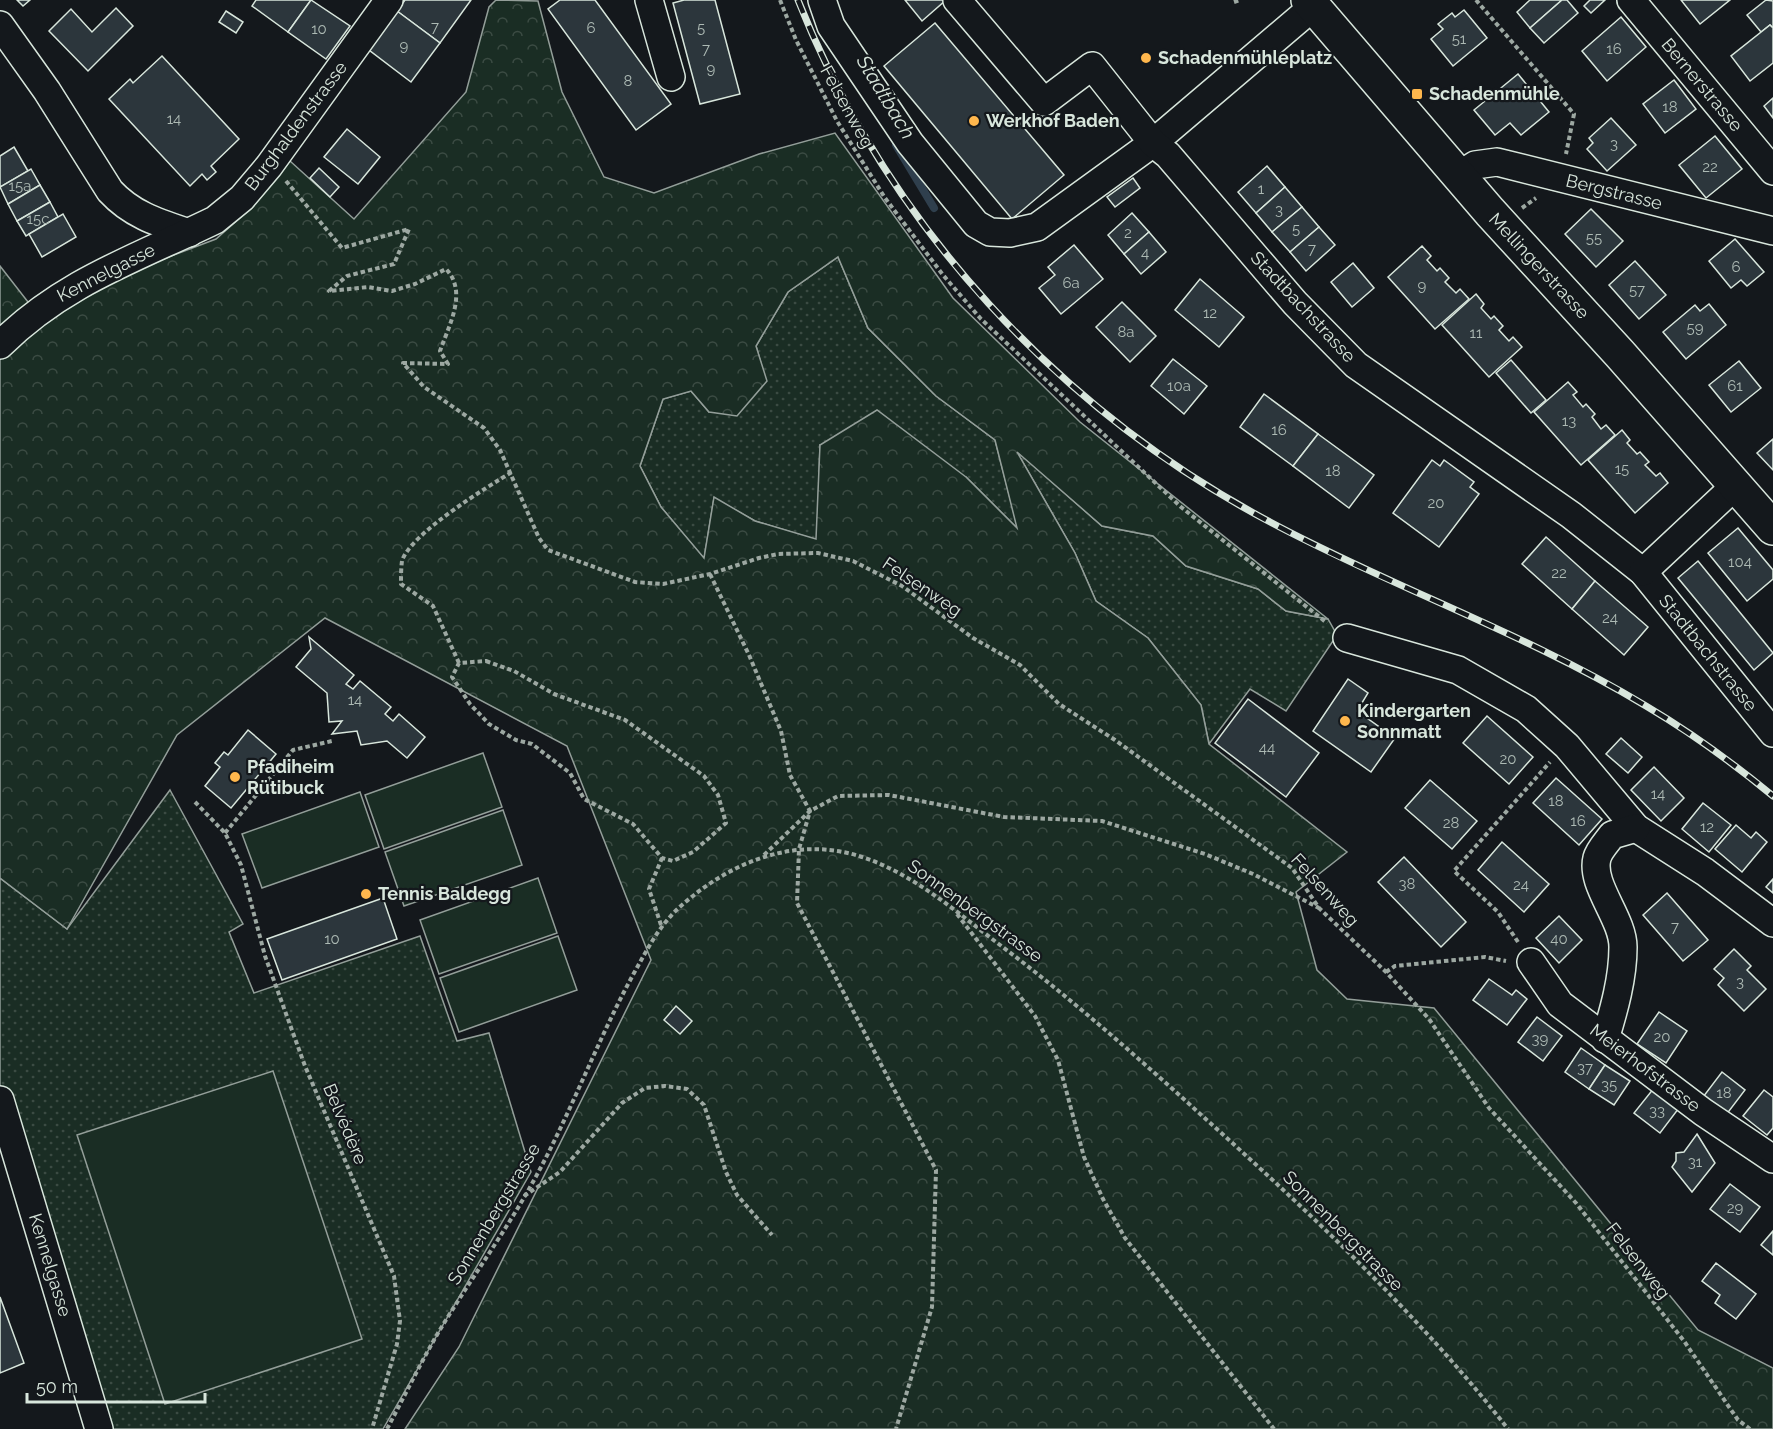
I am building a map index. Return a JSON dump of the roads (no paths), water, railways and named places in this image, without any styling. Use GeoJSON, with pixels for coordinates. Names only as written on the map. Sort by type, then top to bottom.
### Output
{"type":"FeatureCollection","features":[{"type":"Feature","properties":{"kind":"main road","name":"Mellingerstrasse"},"geometry":{"type":"LineString","coordinates":[[1311,3],[1458,176],[1620,354],[1773,528]]}},
{"type":"Feature","properties":{"kind":"street","name":"Burghaldenstrasse"},"geometry":{"type":"LineString","coordinates":[[189,233],[229,210],[269,166],[389,0]]}},
{"type":"Feature","properties":{"kind":"street"},"geometry":{"type":"LineString","coordinates":[[649,0],[671,76]]}},
{"type":"Feature","properties":{"kind":"street"},"geometry":{"type":"LineString","coordinates":[[822,0],[831,26],[910,143],[976,224],[990,232],[1010,233],[1037,227],[1153,143],[1311,3]]}},
{"type":"Feature","properties":{"kind":"street","name":"Stadtbachstrasse"},"geometry":{"type":"LineString","coordinates":[[957,0],[1044,102],[1092,66],[1153,143],[1168,155],[1295,303],[1356,365],[1571,515],[1643,572],[1773,733]]}},
{"type":"Feature","properties":{"kind":"street","name":"Bernerstrasse"},"geometry":{"type":"LineString","coordinates":[[1631,0],[1773,171]]}},
{"type":"Feature","properties":{"kind":"street"},"geometry":{"type":"LineString","coordinates":[[0,25],[47,91],[94,168],[120,202],[144,217],[189,233]]}},
{"type":"Feature","properties":{"kind":"street","name":"Bergstrasse"},"geometry":{"type":"LineString","coordinates":[[1458,176],[1475,165],[1497,162],[1773,231]]}},
{"type":"Feature","properties":{"kind":"street","name":"Kennelgasse"},"geometry":{"type":"LineString","coordinates":[[0,345],[39,310],[69,290],[106,269],[189,233]]}},
{"type":"Feature","properties":{"kind":"street"},"geometry":{"type":"LineString","coordinates":[[1643,572],[1735,486]]}},
{"type":"Feature","properties":{"kind":"street"},"geometry":{"type":"LineString","coordinates":[[1347,638],[1458,670],[1526,709],[1567,746],[1636,828],[1706,872],[1773,923]]}},
{"type":"Feature","properties":{"kind":"street"},"geometry":{"type":"LineString","coordinates":[[1605,1039],[1615,1006],[1623,945],[1620,928],[1599,879],[1596,859],[1612,835],[1636,828]]}},
{"type":"Feature","properties":{"kind":"street","name":"Meierhofstrasse"},"geometry":{"type":"LineString","coordinates":[[1531,962],[1560,1004],[1703,1112],[1773,1160]]}},
{"type":"Feature","properties":{"kind":"street","name":"Kennelgasse"},"geometry":{"type":"LineString","coordinates":[[0,1100],[99,1429]]}},
{"type":"Feature","properties":{"kind":"waterway","name":"Stadtbach"},"geometry":{"type":"LineString","coordinates":[[896,145],[934,208]]}},
{"type":"Feature","properties":{"kind":"railway"},"geometry":{"type":"LineString","coordinates":[[798,0],[835,82],[880,160],[931,234],[988,304],[1052,367],[1121,426],[1194,478],[1272,523],[1318,547],[1555,656],[1601,680],[1695,737],[1773,796]]}},
{"type":"Feature","properties":{"kind":"place","name":"Schadenmühleplatz"},"geometry":{"type":"Point","coordinates":[1146,58]}},
{"type":"Feature","properties":{"kind":"place","name":"Schadenmühle"},"geometry":{"type":"Point","coordinates":[1417,94]}},
{"type":"Feature","properties":{"kind":"place","name":"Werkhof Baden"},"geometry":{"type":"Point","coordinates":[974,121]}},
{"type":"Feature","properties":{"kind":"place","name":"Kindergarten Sonnmatt"},"geometry":{"type":"Point","coordinates":[1345,721]}},
{"type":"Feature","properties":{"kind":"place","name":"Pfadiheim Rütibuck"},"geometry":{"type":"Point","coordinates":[235,777]}},
{"type":"Feature","properties":{"kind":"place","name":"Tennis Baldegg"},"geometry":{"type":"Point","coordinates":[366,894]}}]}
